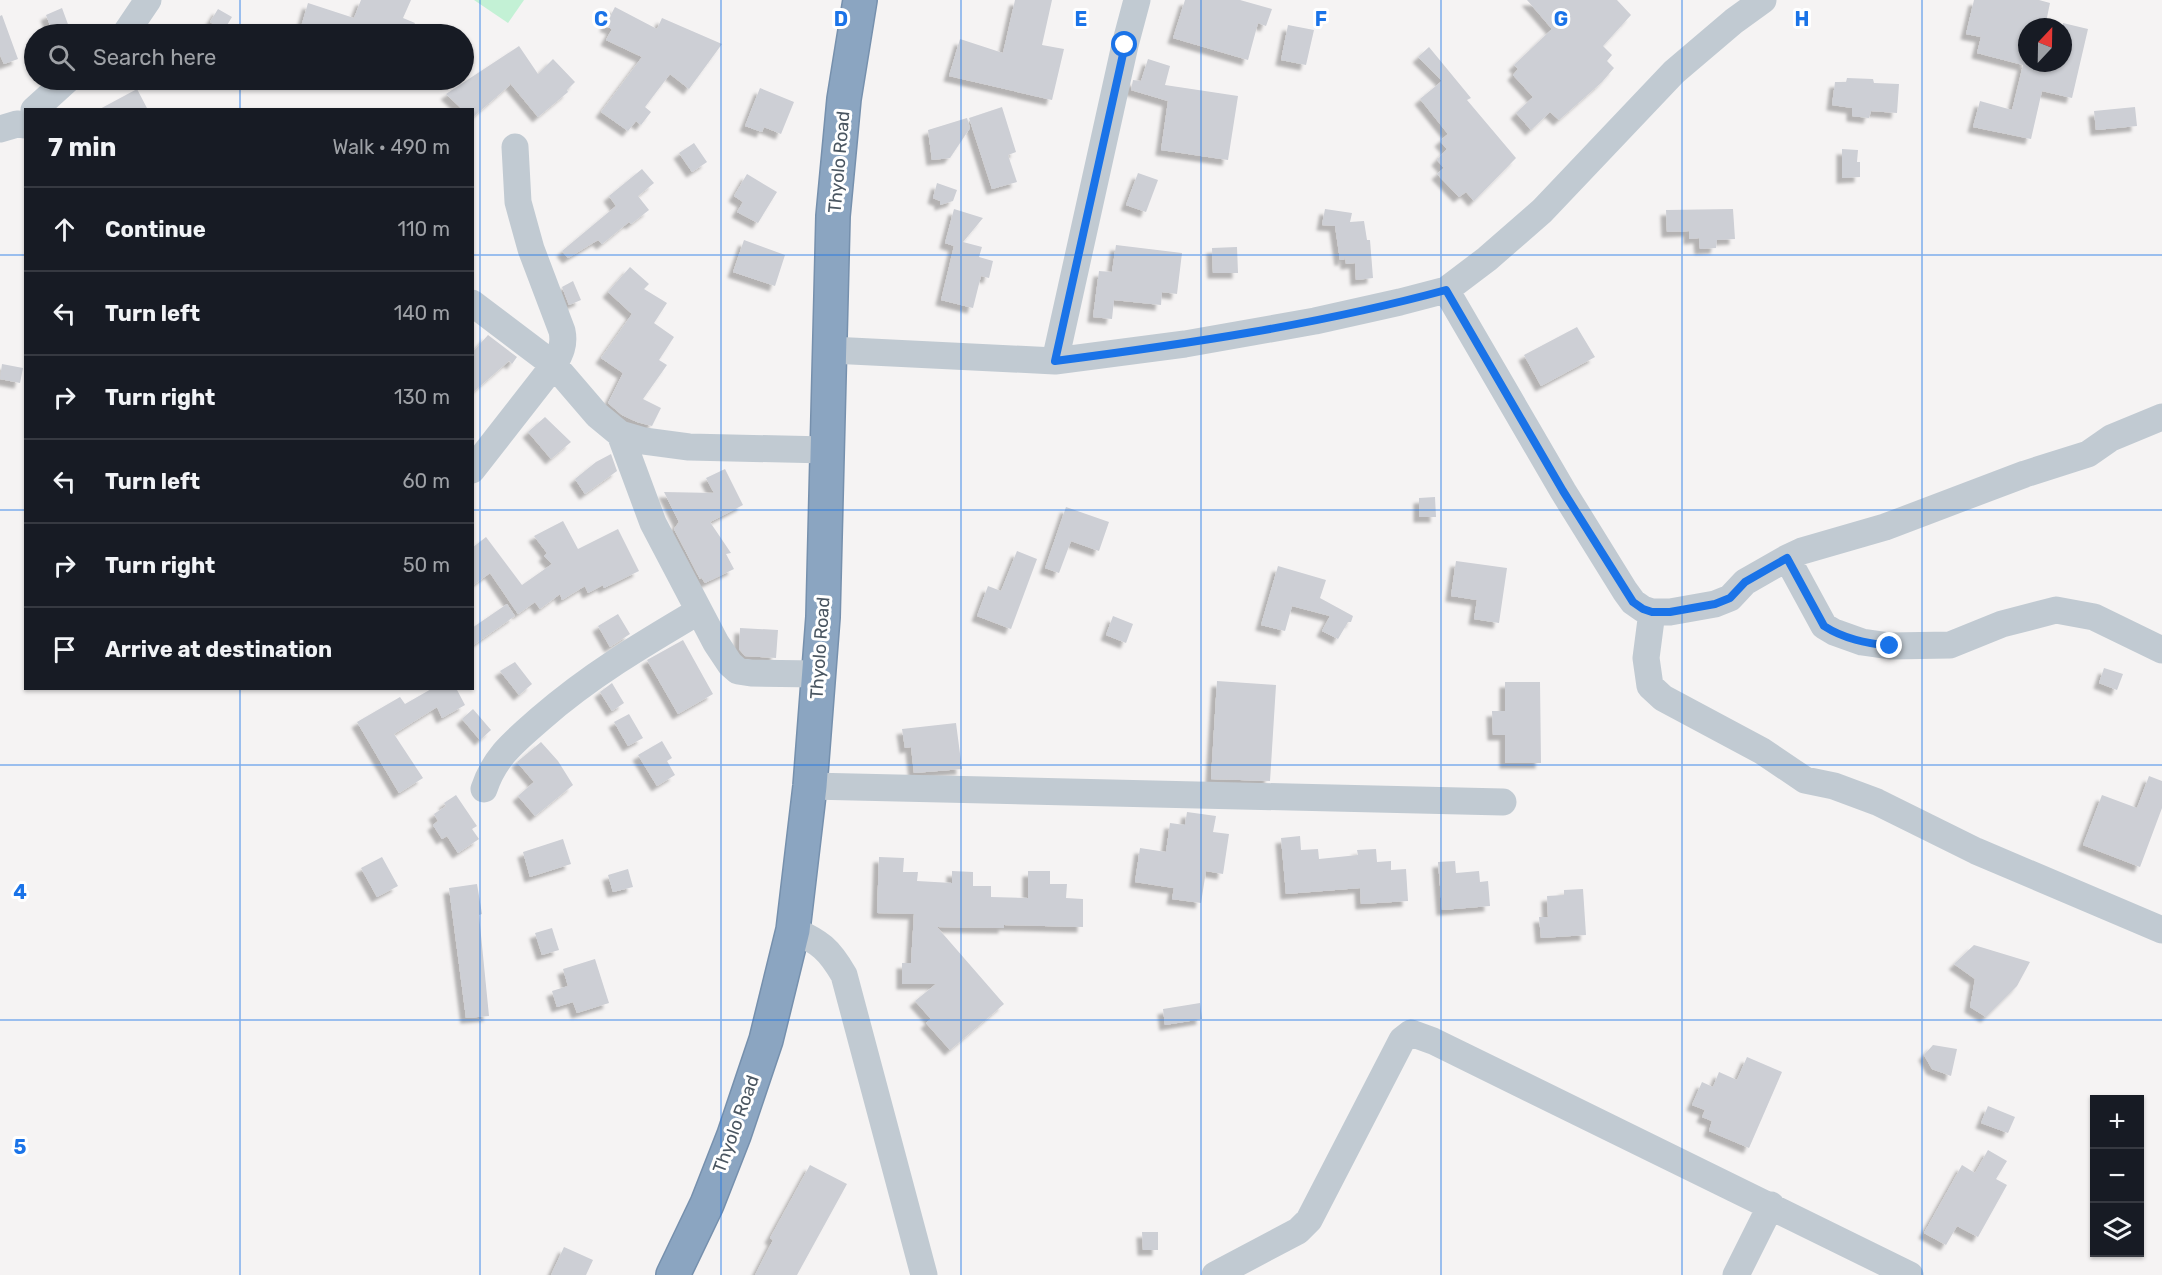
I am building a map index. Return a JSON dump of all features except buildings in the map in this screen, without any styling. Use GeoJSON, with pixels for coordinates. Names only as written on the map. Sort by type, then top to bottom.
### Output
{"type":"FeatureCollection","features":[{"type":"Feature","properties":{"kind":"highway","name":"Thyolo Road"},"geometry":{"type":"LineString","coordinates":[[673,1275],[707,1204],[734,1135],[766,1041],[793,930],[810,786],[823,617],[833,216],[844,99],[860,0]]}},
{"type":"Feature","properties":{"kind":"street"},"geometry":{"type":"LineString","coordinates":[[132,24],[148,0]]}},
{"type":"Feature","properties":{"kind":"street"},"geometry":{"type":"LineString","coordinates":[[1055,361],[1137,0]]}},
{"type":"Feature","properties":{"kind":"street"},"geometry":{"type":"LineString","coordinates":[[831,350],[1055,361],[1197,342],[1315,321],[1446,290],[1487,259],[1542,211],[1674,72],[1734,21],[1763,0]]}},
{"type":"Feature","properties":{"kind":"street"},"geometry":{"type":"LineString","coordinates":[[35,108],[56,90]]}},
{"type":"Feature","properties":{"kind":"street"},"geometry":{"type":"LineString","coordinates":[[474,467],[554,365],[564,340],[531,249],[518,202],[515,147]]}},
{"type":"Feature","properties":{"kind":"street"},"geometry":{"type":"LineString","coordinates":[[1446,290],[1563,491],[1625,591],[1633,602],[1652,612],[1670,612],[1715,604],[1730,598],[1745,582],[1802,551],[1885,527],[2025,474],[2088,454],[2111,438],[2162,417]]}},
{"type":"Feature","properties":{"kind":"street"},"geometry":{"type":"LineString","coordinates":[[474,305],[554,365],[597,415],[620,434],[644,441],[688,447],[827,450]]}},
{"type":"Feature","properties":{"kind":"street"},"geometry":{"type":"LineString","coordinates":[[620,434],[653,523],[716,643],[730,664],[738,671],[752,673],[819,674]]}},
{"type":"Feature","properties":{"kind":"street"},"geometry":{"type":"LineString","coordinates":[[1787,558],[1824,626],[1862,642],[1890,646],[1950,645],[2002,624],[2056,610],[2094,617],[2162,650]]}},
{"type":"Feature","properties":{"kind":"street"},"geometry":{"type":"LineString","coordinates":[[484,789],[488,776],[502,753],[579,686],[625,655],[699,611]]}},
{"type":"Feature","properties":{"kind":"street"},"geometry":{"type":"LineString","coordinates":[[1652,612],[1646,658],[1650,686],[1663,698],[1762,751],[1805,780],[1834,786],[1877,802],[1976,851],[2162,930]]}},
{"type":"Feature","properties":{"kind":"street"},"geometry":{"type":"LineString","coordinates":[[810,786],[1503,802]]}},
{"type":"Feature","properties":{"kind":"street"},"geometry":{"type":"LineString","coordinates":[[793,930],[819,942],[833,955],[844,975],[924,1275]]}},
{"type":"Feature","properties":{"kind":"street"},"geometry":{"type":"LineString","coordinates":[[1220,1274],[1298,1231],[1309,1220],[1402,1040],[1411,1033],[1433,1041],[1910,1275]]}},
{"type":"Feature","properties":{"kind":"street"},"geometry":{"type":"LineString","coordinates":[[1736,1275],[1770,1205]]}},
{"type":"Feature","properties":{"kind":"green space"},"geometry":{"type":"Polygon","coordinates":[[[474,0],[524,0],[508,23],[474,0]]]}},
{"type":"Feature","properties":{"kind":"route"},"geometry":{"type":"LineString","coordinates":[[1125,45],[1055,361],[1185,344],[1315,321],[1446,290],[1563,491],[1633,602],[1652,612],[1670,612],[1715,604],[1730,598],[1745,582],[1787,558],[1824,626],[1862,642],[1890,646]]}}]}
